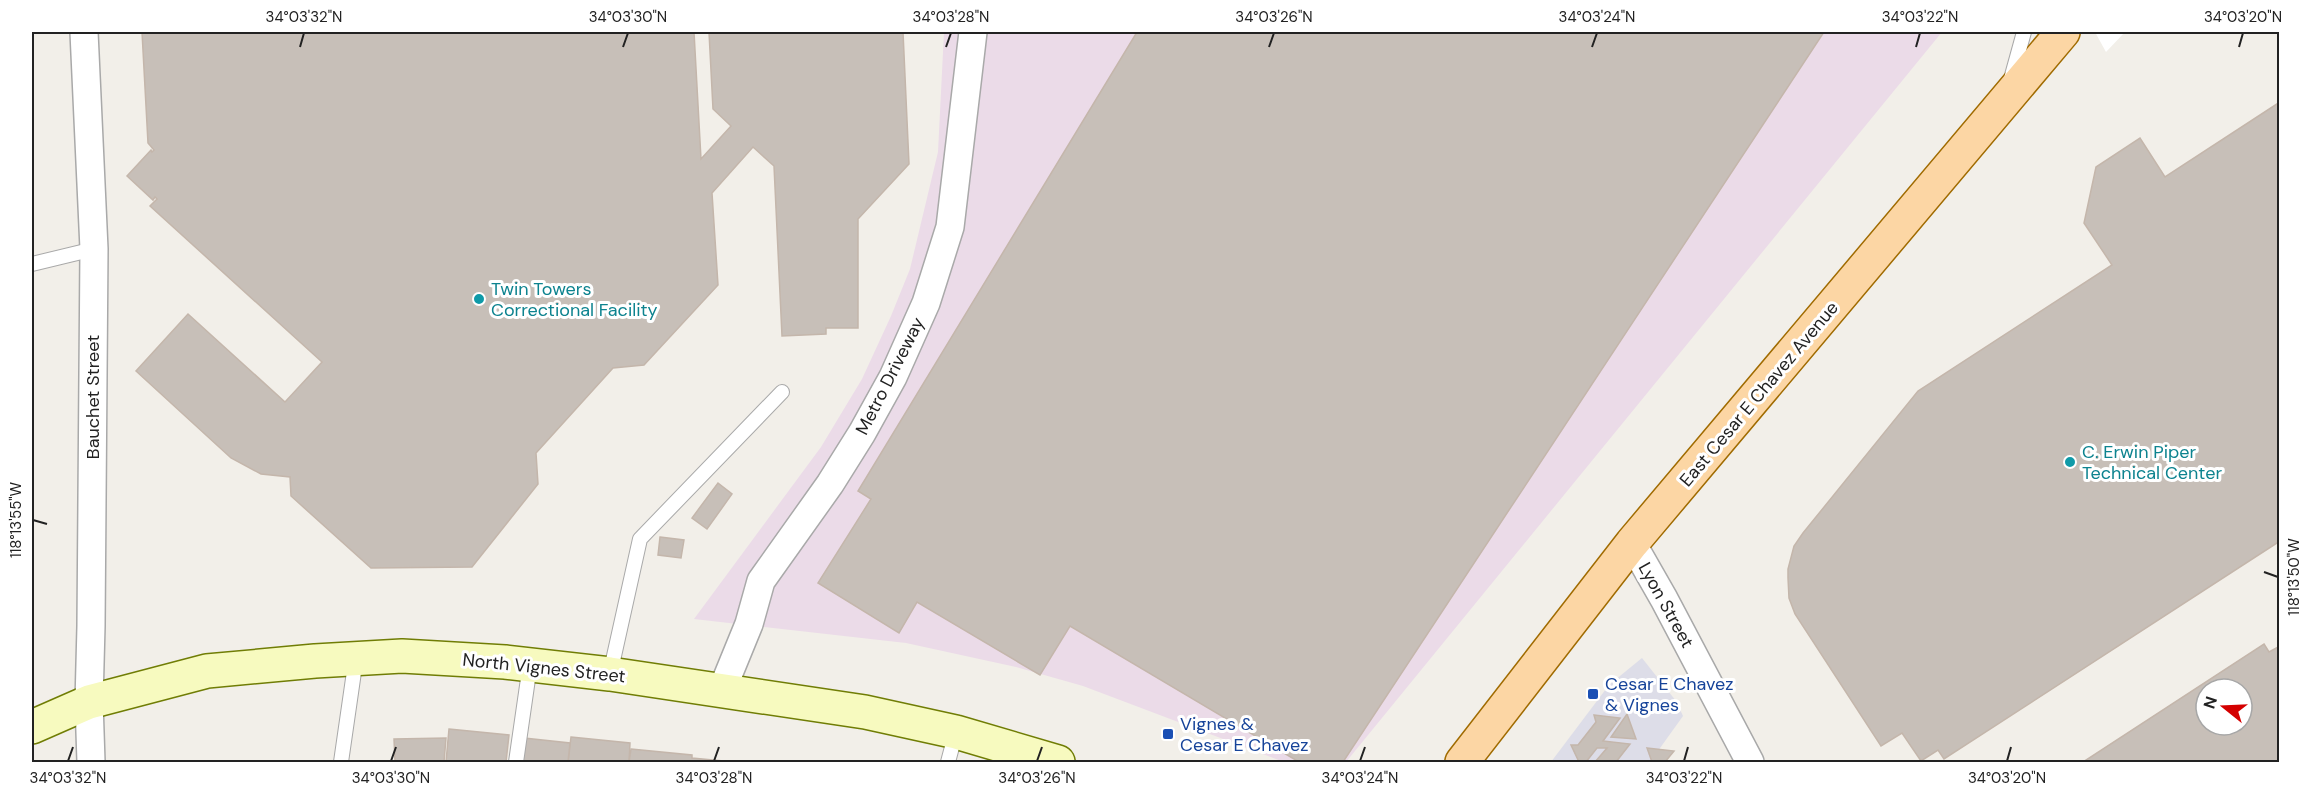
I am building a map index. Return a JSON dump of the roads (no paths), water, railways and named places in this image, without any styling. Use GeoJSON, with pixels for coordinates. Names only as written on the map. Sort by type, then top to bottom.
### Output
{"type":"FeatureCollection","features":[{"type":"Feature","properties":{"kind":"main road","name":"East Cesar E Chavez Avenue"},"geometry":{"type":"LineString","coordinates":[[1462,762],[1632,543],[2063,32]]}},
{"type":"Feature","properties":{"kind":"main road","name":"North Vignes Street"},"geometry":{"type":"LineString","coordinates":[[32,727],[89,702],[207,671],[402,656],[530,665],[610,674],[865,712],[952,747],[1058,762]]}},
{"type":"Feature","properties":{"kind":"street","name":"Bauchet Street"},"geometry":{"type":"LineString","coordinates":[[84,32],[94,249],[90,762]]}},
{"type":"Feature","properties":{"kind":"street","name":"Metro Driveway"},"geometry":{"type":"LineString","coordinates":[[722,690],[749,624],[761,581],[830,484],[862,433],[893,377],[926,303],[950,227],[974,32]]}},
{"type":"Feature","properties":{"kind":"street","name":"Lyon Street"},"geometry":{"type":"LineString","coordinates":[[1632,543],[1750,762]]}},
{"type":"Feature","properties":{"kind":"lane"},"geometry":{"type":"LineString","coordinates":[[2005,102],[2024,32]]}},
{"type":"Feature","properties":{"kind":"lane"},"geometry":{"type":"LineString","coordinates":[[32,265],[94,249]]}},
{"type":"Feature","properties":{"kind":"lane"},"geometry":{"type":"LineString","coordinates":[[610,674],[640,539],[782,392]]}},
{"type":"Feature","properties":{"kind":"lane"},"geometry":{"type":"LineString","coordinates":[[341,762],[356,658]]}},
{"type":"Feature","properties":{"kind":"lane"},"geometry":{"type":"LineString","coordinates":[[516,762],[530,665]]}},
{"type":"Feature","properties":{"kind":"place","name":"Twin Towers Correctional Facility"},"geometry":{"type":"Point","coordinates":[479,299]}},
{"type":"Feature","properties":{"kind":"place","name":"C. Erwin Piper Technical Center"},"geometry":{"type":"Point","coordinates":[2070,462]}},
{"type":"Feature","properties":{"kind":"place","name":"Cesar E Chavez & Vignes"},"geometry":{"type":"Point","coordinates":[1593,694]}},
{"type":"Feature","properties":{"kind":"place","name":"Vignes & Cesar E Chavez"},"geometry":{"type":"Point","coordinates":[1168,734]}}]}
